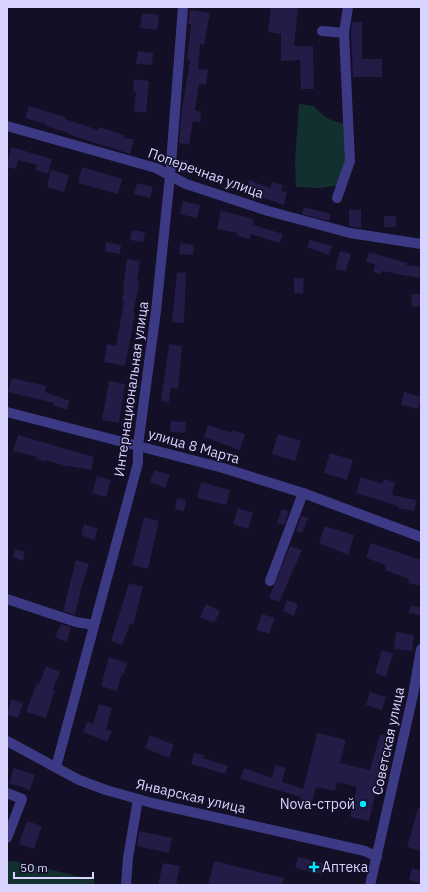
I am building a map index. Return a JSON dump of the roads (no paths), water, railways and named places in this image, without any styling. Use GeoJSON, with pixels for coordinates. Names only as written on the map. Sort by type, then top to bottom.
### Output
{"type":"FeatureCollection","features":[{"type":"Feature","properties":{"kind":"street","name":"Интернациональная улица"},"geometry":{"type":"LineString","coordinates":[[56,767],[138,463],[138,445],[156,311],[170,176],[183,7]]}},
{"type":"Feature","properties":{"kind":"street"},"geometry":{"type":"LineString","coordinates":[[337,198],[350,161],[344,33],[348,7]]}},
{"type":"Feature","properties":{"kind":"street"},"geometry":{"type":"LineString","coordinates":[[322,31],[344,33]]}},
{"type":"Feature","properties":{"kind":"street","name":"Поперечная улица"},"geometry":{"type":"LineString","coordinates":[[7,126],[156,168],[186,184],[268,211],[350,233],[421,244]]}},
{"type":"Feature","properties":{"kind":"street","name":"улица 8 Марта"},"geometry":{"type":"LineString","coordinates":[[7,412],[66,429],[138,445],[223,468],[303,494],[421,537]]}},
{"type":"Feature","properties":{"kind":"street"},"geometry":{"type":"LineString","coordinates":[[270,581],[303,494]]}},
{"type":"Feature","properties":{"kind":"street"},"geometry":{"type":"LineString","coordinates":[[7,599],[76,622],[94,625]]}},
{"type":"Feature","properties":{"kind":"street","name":"Советская улица"},"geometry":{"type":"LineString","coordinates":[[370,885],[417,696],[421,649]]}},
{"type":"Feature","properties":{"kind":"street","name":"Январская улица"},"geometry":{"type":"LineString","coordinates":[[7,741],[80,780],[138,799],[365,851],[377,857]]}},
{"type":"Feature","properties":{"kind":"street"},"geometry":{"type":"LineString","coordinates":[[7,793],[22,799],[7,838]]}},
{"type":"Feature","properties":{"kind":"street"},"geometry":{"type":"LineString","coordinates":[[126,885],[128,858],[138,799]]}},
{"type":"Feature","properties":{"kind":"place","name":"Nova-строй"},"geometry":{"type":"Point","coordinates":[363,804]}},
{"type":"Feature","properties":{"kind":"place","name":"Аптека"},"geometry":{"type":"Point","coordinates":[314,867]}}]}
